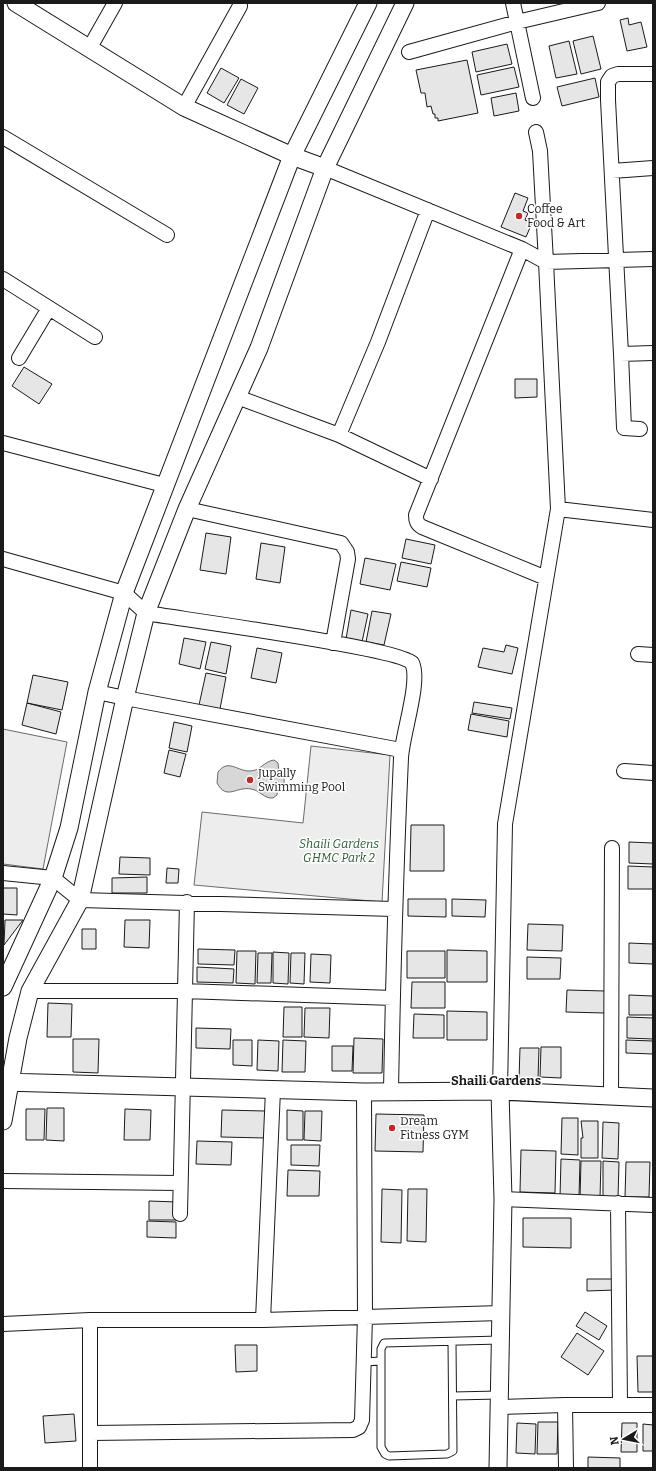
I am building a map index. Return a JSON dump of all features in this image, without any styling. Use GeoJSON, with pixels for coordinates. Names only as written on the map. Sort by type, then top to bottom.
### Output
{"type":"FeatureCollection","features":[{"type":"Feature","properties":{"kind":"street"},"geometry":{"type":"LineString","coordinates":[[16,3],[184,107],[292,156],[325,168],[522,249],[546,262],[617,262],[653,260]]}},
{"type":"Feature","properties":{"kind":"street"},"geometry":{"type":"LineString","coordinates":[[89,49],[114,3]]}},
{"type":"Feature","properties":{"kind":"street"},"geometry":{"type":"LineString","coordinates":[[3,987],[9,958],[53,878],[69,828],[97,692],[124,593],[164,485],[292,156],[368,3]]}},
{"type":"Feature","properties":{"kind":"street"},"geometry":{"type":"LineString","coordinates":[[3,1121],[7,1082],[30,991],[80,900],[125,698],[146,613],[187,509],[259,348],[325,168],[405,3]]}},
{"type":"Feature","properties":{"kind":"street"},"geometry":{"type":"LineString","coordinates":[[513,3],[533,98]]}},
{"type":"Feature","properties":{"kind":"street"},"geometry":{"type":"LineString","coordinates":[[409,52],[517,22],[598,3]]}},
{"type":"Feature","properties":{"kind":"street"},"geometry":{"type":"LineString","coordinates":[[184,107],[240,6]]}},
{"type":"Feature","properties":{"kind":"street"},"geometry":{"type":"LineString","coordinates":[[640,429],[624,428],[608,82],[612,76],[618,74],[653,74]]}},
{"type":"Feature","properties":{"kind":"street"},"geometry":{"type":"LineString","coordinates":[[498,1468],[503,1199],[500,1091],[505,824],[558,509],[540,151],[536,132]]}},
{"type":"Feature","properties":{"kind":"street"},"geometry":{"type":"LineString","coordinates":[[3,137],[166,235]]}},
{"type":"Feature","properties":{"kind":"street"},"geometry":{"type":"LineString","coordinates":[[612,171],[653,168]]}},
{"type":"Feature","properties":{"kind":"street"},"geometry":{"type":"LineString","coordinates":[[339,435],[378,342],[428,210]]}},
{"type":"Feature","properties":{"kind":"street"},"geometry":{"type":"LineString","coordinates":[[522,249],[416,515],[418,525],[546,578]]}},
{"type":"Feature","properties":{"kind":"street"},"geometry":{"type":"LineString","coordinates":[[3,279],[95,337]]}},
{"type":"Feature","properties":{"kind":"street"},"geometry":{"type":"LineString","coordinates":[[19,358],[49,308]]}},
{"type":"Feature","properties":{"kind":"street"},"geometry":{"type":"LineString","coordinates":[[621,354],[653,353]]}},
{"type":"Feature","properties":{"kind":"street"},"geometry":{"type":"LineString","coordinates":[[237,397],[339,435],[431,479]]}},
{"type":"Feature","properties":{"kind":"street"},"geometry":{"type":"LineString","coordinates":[[3,443],[164,485]]}},
{"type":"Feature","properties":{"kind":"street"},"geometry":{"type":"LineString","coordinates":[[187,509],[341,543],[347,552],[348,559],[333,643]]}},
{"type":"Feature","properties":{"kind":"street"},"geometry":{"type":"LineString","coordinates":[[558,509],[653,520]]}},
{"type":"Feature","properties":{"kind":"street"},"geometry":{"type":"LineString","coordinates":[[3,559],[124,593],[146,613],[333,643],[400,656],[412,663],[414,679],[401,750],[394,909],[391,1091]]}},
{"type":"Feature","properties":{"kind":"street"},"geometry":{"type":"LineString","coordinates":[[638,654],[653,655]]}},
{"type":"Feature","properties":{"kind":"street"},"geometry":{"type":"LineString","coordinates":[[97,692],[401,750]]}},
{"type":"Feature","properties":{"kind":"street"},"geometry":{"type":"LineString","coordinates":[[624,771],[653,773]]}},
{"type":"Feature","properties":{"kind":"street"},"geometry":{"type":"LineString","coordinates":[[611,1097],[612,848]]}},
{"type":"Feature","properties":{"kind":"street"},"geometry":{"type":"LineString","coordinates":[[3,873],[53,878],[80,900],[394,909]]}},
{"type":"Feature","properties":{"kind":"street"},"geometry":{"type":"LineString","coordinates":[[180,1214],[187,902]]}},
{"type":"Feature","properties":{"kind":"street"},"geometry":{"type":"LineString","coordinates":[[30,991],[184,991],[393,998]]}},
{"type":"Feature","properties":{"kind":"street"},"geometry":{"type":"LineString","coordinates":[[7,1082],[364,1092],[500,1091],[653,1098]]}},
{"type":"Feature","properties":{"kind":"street"},"geometry":{"type":"LineString","coordinates":[[263,1320],[273,1090]]}},
{"type":"Feature","properties":{"kind":"street"},"geometry":{"type":"LineString","coordinates":[[91,1432],[353,1430],[359,1427],[362,1420],[365,1317],[364,1092]]}},
{"type":"Feature","properties":{"kind":"street"},"geometry":{"type":"LineString","coordinates":[[3,1181],[180,1183]]}},
{"type":"Feature","properties":{"kind":"street"},"geometry":{"type":"LineString","coordinates":[[503,1199],[653,1205]]}},
{"type":"Feature","properties":{"kind":"street"},"geometry":{"type":"LineString","coordinates":[[618,1203],[620,1404]]}},
{"type":"Feature","properties":{"kind":"street"},"geometry":{"type":"LineString","coordinates":[[3,1324],[90,1320],[263,1320],[501,1313]]}},
{"type":"Feature","properties":{"kind":"street"},"geometry":{"type":"LineString","coordinates":[[90,1320],[90,1468]]}},
{"type":"Feature","properties":{"kind":"street"},"geometry":{"type":"LineString","coordinates":[[499,1401],[565,1405],[653,1405]]}},
{"type":"Feature","properties":{"kind":"street"},"geometry":{"type":"LineString","coordinates":[[565,1405],[566,1468]]}},
{"type":"Feature","properties":{"kind":"lane"},"geometry":{"type":"LineString","coordinates":[[452,1342],[453,1449],[450,1453],[389,1456],[384,1454],[381,1447],[381,1361],[382,1345],[384,1343],[500,1340]]}},
{"type":"Feature","properties":{"kind":"lane"},"geometry":{"type":"LineString","coordinates":[[363,1362],[381,1361]]}},
{"type":"Feature","properties":{"kind":"lane"},"geometry":{"type":"LineString","coordinates":[[453,1396],[499,1401]]}},
{"type":"Feature","properties":{"kind":"shaded area"},"geometry":{"type":"Polygon","coordinates":[[[3,729],[67,742],[43,869],[3,864],[3,729]]]}},
{"type":"Feature","properties":{"kind":"shaded area","name":"Shaili Gardens GHMC Park 2"},"geometry":{"type":"Polygon","coordinates":[[[311,746],[390,755],[382,902],[194,885],[202,812],[303,823],[311,746]]]}},
{"type":"Feature","properties":{"kind":"shaded area","name":"Jupally Swimming Pool"},"geometry":{"type":"Polygon","coordinates":[[[274,760],[278,763],[279,772],[283,776],[284,781],[283,785],[278,788],[277,795],[273,798],[267,797],[251,789],[241,789],[232,792],[224,791],[217,783],[218,772],[225,766],[232,766],[252,771],[256,770],[267,762],[274,760]]]}},
{"type":"Feature","properties":{"kind":"building"},"geometry":{"type":"Polygon","coordinates":[[[628,18],[629,25],[641,22],[647,47],[627,51],[620,20],[628,18]]]}},
{"type":"Feature","properties":{"kind":"building"},"geometry":{"type":"Polygon","coordinates":[[[593,36],[601,69],[581,74],[573,41],[593,36]]]}},
{"type":"Feature","properties":{"kind":"building"},"geometry":{"type":"Polygon","coordinates":[[[569,41],[577,74],[556,78],[549,46],[569,41]]]}},
{"type":"Feature","properties":{"kind":"building"},"geometry":{"type":"Polygon","coordinates":[[[507,44],[512,64],[476,72],[472,52],[507,44]]]}},
{"type":"Feature","properties":{"kind":"building"},"geometry":{"type":"Polygon","coordinates":[[[467,60],[478,113],[438,121],[438,118],[435,118],[435,114],[433,114],[431,106],[427,107],[425,93],[421,93],[416,70],[467,60]]]}},
{"type":"Feature","properties":{"kind":"building"},"geometry":{"type":"Polygon","coordinates":[[[514,67],[519,87],[481,95],[477,75],[514,67]]]}},
{"type":"Feature","properties":{"kind":"building"},"geometry":{"type":"Polygon","coordinates":[[[221,68],[239,78],[224,103],[207,93],[221,68]]]}},
{"type":"Feature","properties":{"kind":"building"},"geometry":{"type":"Polygon","coordinates":[[[595,78],[599,97],[562,106],[557,87],[595,78]]]}},
{"type":"Feature","properties":{"kind":"building"},"geometry":{"type":"Polygon","coordinates":[[[241,79],[258,88],[244,114],[227,105],[241,79]]]}},
{"type":"Feature","properties":{"kind":"building"},"geometry":{"type":"Polygon","coordinates":[[[516,93],[519,111],[494,116],[491,98],[516,93]]]}},
{"type":"Feature","properties":{"kind":"building"},"geometry":{"type":"Polygon","coordinates":[[[515,193],[528,198],[523,211],[528,213],[525,220],[532,223],[526,237],[501,227],[515,193]]]}},
{"type":"Feature","properties":{"kind":"building"},"geometry":{"type":"Polygon","coordinates":[[[24,367],[52,384],[39,404],[12,386],[24,367]]]}},
{"type":"Feature","properties":{"kind":"building"},"geometry":{"type":"Polygon","coordinates":[[[515,379],[537,379],[537,397],[515,398],[515,379]]]}},
{"type":"Feature","properties":{"kind":"building"},"geometry":{"type":"Polygon","coordinates":[[[206,533],[231,537],[226,574],[200,570],[206,533]]]}},
{"type":"Feature","properties":{"kind":"building"},"geometry":{"type":"Polygon","coordinates":[[[406,539],[435,545],[431,564],[402,558],[406,539]]]}},
{"type":"Feature","properties":{"kind":"building"},"geometry":{"type":"Polygon","coordinates":[[[261,543],[285,547],[280,583],[256,579],[261,543]]]}},
{"type":"Feature","properties":{"kind":"building"},"geometry":{"type":"Polygon","coordinates":[[[365,558],[396,564],[390,590],[360,584],[365,558]]]}},
{"type":"Feature","properties":{"kind":"building"},"geometry":{"type":"Polygon","coordinates":[[[401,562],[431,568],[427,587],[397,581],[401,562]]]}},
{"type":"Feature","properties":{"kind":"building"},"geometry":{"type":"Polygon","coordinates":[[[351,610],[368,614],[362,642],[346,639],[351,610]]]}},
{"type":"Feature","properties":{"kind":"building"},"geometry":{"type":"Polygon","coordinates":[[[372,611],[391,614],[384,645],[366,642],[372,611]]]}},
{"type":"Feature","properties":{"kind":"building"},"geometry":{"type":"Polygon","coordinates":[[[184,638],[206,642],[200,669],[179,664],[184,638]]]}},
{"type":"Feature","properties":{"kind":"building"},"geometry":{"type":"Polygon","coordinates":[[[211,642],[231,646],[226,674],[205,669],[211,642]]]}},
{"type":"Feature","properties":{"kind":"building"},"geometry":{"type":"Polygon","coordinates":[[[506,645],[518,648],[512,674],[478,667],[483,648],[504,652],[506,645]]]}},
{"type":"Feature","properties":{"kind":"building"},"geometry":{"type":"Polygon","coordinates":[[[257,648],[282,653],[276,683],[251,678],[257,648]]]}},
{"type":"Feature","properties":{"kind":"building"},"geometry":{"type":"Polygon","coordinates":[[[206,673],[226,677],[220,709],[199,705],[206,673]]]}},
{"type":"Feature","properties":{"kind":"building"},"geometry":{"type":"Polygon","coordinates":[[[33,675],[68,682],[62,710],[27,703],[33,675]]]}},
{"type":"Feature","properties":{"kind":"building"},"geometry":{"type":"Polygon","coordinates":[[[474,702],[512,708],[510,719],[472,713],[474,702]]]}},
{"type":"Feature","properties":{"kind":"building"},"geometry":{"type":"Polygon","coordinates":[[[27,703],[61,712],[56,734],[22,725],[27,703]]]}},
{"type":"Feature","properties":{"kind":"building"},"geometry":{"type":"Polygon","coordinates":[[[471,714],[509,721],[507,737],[468,730],[471,714]]]}},
{"type":"Feature","properties":{"kind":"building"},"geometry":{"type":"Polygon","coordinates":[[[174,722],[192,726],[187,752],[169,748],[174,722]]]}},
{"type":"Feature","properties":{"kind":"building"},"geometry":{"type":"Polygon","coordinates":[[[169,750],[186,754],[180,777],[164,773],[169,750]]]}},
{"type":"Feature","properties":{"kind":"building"},"geometry":{"type":"Polygon","coordinates":[[[411,825],[444,825],[444,871],[410,871],[411,825]]]}},
{"type":"Feature","properties":{"kind":"building"},"geometry":{"type":"Polygon","coordinates":[[[629,842],[653,843],[653,864],[629,863],[629,842]]]}},
{"type":"Feature","properties":{"kind":"building"},"geometry":{"type":"Polygon","coordinates":[[[120,857],[150,858],[150,875],[119,874],[120,857]]]}},
{"type":"Feature","properties":{"kind":"building"},"geometry":{"type":"Polygon","coordinates":[[[628,866],[653,867],[653,889],[628,889],[628,866]]]}},
{"type":"Feature","properties":{"kind":"building"},"geometry":{"type":"Polygon","coordinates":[[[167,868],[179,869],[178,883],[166,883],[167,868]]]}},
{"type":"Feature","properties":{"kind":"building"},"geometry":{"type":"Polygon","coordinates":[[[147,877],[147,893],[112,893],[112,878],[147,877]]]}},
{"type":"Feature","properties":{"kind":"building"},"geometry":{"type":"Polygon","coordinates":[[[3,888],[17,888],[17,915],[3,914],[3,888]]]}},
{"type":"Feature","properties":{"kind":"building"},"geometry":{"type":"Polygon","coordinates":[[[408,899],[446,899],[446,917],[408,916],[408,899]]]}},
{"type":"Feature","properties":{"kind":"building"},"geometry":{"type":"Polygon","coordinates":[[[452,899],[486,900],[485,917],[452,916],[452,899]]]}},
{"type":"Feature","properties":{"kind":"building"},"geometry":{"type":"Polygon","coordinates":[[[5,920],[23,920],[4,945],[5,920]]]}},
{"type":"Feature","properties":{"kind":"building"},"geometry":{"type":"Polygon","coordinates":[[[125,920],[150,920],[149,948],[124,947],[125,920]]]}},
{"type":"Feature","properties":{"kind":"building"},"geometry":{"type":"Polygon","coordinates":[[[528,924],[563,925],[562,951],[527,950],[528,924]]]}},
{"type":"Feature","properties":{"kind":"building"},"geometry":{"type":"Polygon","coordinates":[[[82,929],[96,929],[96,949],[82,949],[82,929]]]}},
{"type":"Feature","properties":{"kind":"building"},"geometry":{"type":"Polygon","coordinates":[[[629,943],[653,944],[653,964],[629,963],[629,943]]]}},
{"type":"Feature","properties":{"kind":"building"},"geometry":{"type":"Polygon","coordinates":[[[198,949],[235,950],[234,965],[198,964],[198,949]]]}},
{"type":"Feature","properties":{"kind":"building"},"geometry":{"type":"Polygon","coordinates":[[[447,950],[487,951],[487,982],[447,982],[447,950]]]}},
{"type":"Feature","properties":{"kind":"building"},"geometry":{"type":"Polygon","coordinates":[[[237,951],[256,951],[255,984],[236,983],[237,951]]]}},
{"type":"Feature","properties":{"kind":"building"},"geometry":{"type":"Polygon","coordinates":[[[407,951],[445,951],[445,978],[407,978],[407,951]]]}},
{"type":"Feature","properties":{"kind":"building"},"geometry":{"type":"Polygon","coordinates":[[[273,952],[289,953],[288,984],[273,983],[273,952]]]}},
{"type":"Feature","properties":{"kind":"building"},"geometry":{"type":"Polygon","coordinates":[[[258,953],[272,953],[271,983],[257,983],[258,953]]]}},
{"type":"Feature","properties":{"kind":"building"},"geometry":{"type":"Polygon","coordinates":[[[291,953],[305,953],[304,984],[290,983],[291,953]]]}},
{"type":"Feature","properties":{"kind":"building"},"geometry":{"type":"Polygon","coordinates":[[[311,954],[331,955],[330,983],[310,982],[311,954]]]}},
{"type":"Feature","properties":{"kind":"building"},"geometry":{"type":"Polygon","coordinates":[[[527,957],[561,958],[560,979],[527,979],[527,957]]]}},
{"type":"Feature","properties":{"kind":"building"},"geometry":{"type":"Polygon","coordinates":[[[197,967],[234,969],[233,983],[197,982],[197,967]]]}},
{"type":"Feature","properties":{"kind":"building"},"geometry":{"type":"Polygon","coordinates":[[[412,982],[445,982],[445,1008],[411,1008],[412,982]]]}},
{"type":"Feature","properties":{"kind":"building"},"geometry":{"type":"Polygon","coordinates":[[[567,990],[606,991],[605,1013],[566,1012],[567,990]]]}},
{"type":"Feature","properties":{"kind":"building"},"geometry":{"type":"Polygon","coordinates":[[[629,995],[653,996],[653,1015],[629,1015],[629,995]]]}},
{"type":"Feature","properties":{"kind":"building"},"geometry":{"type":"Polygon","coordinates":[[[48,1003],[72,1004],[71,1037],[47,1037],[48,1003]]]}},
{"type":"Feature","properties":{"kind":"building"},"geometry":{"type":"Polygon","coordinates":[[[284,1007],[302,1007],[302,1037],[283,1037],[284,1007]]]}},
{"type":"Feature","properties":{"kind":"building"},"geometry":{"type":"Polygon","coordinates":[[[305,1008],[330,1008],[329,1038],[304,1037],[305,1008]]]}},
{"type":"Feature","properties":{"kind":"building"},"geometry":{"type":"Polygon","coordinates":[[[447,1011],[487,1012],[487,1040],[447,1040],[447,1011]]]}},
{"type":"Feature","properties":{"kind":"building"},"geometry":{"type":"Polygon","coordinates":[[[414,1014],[444,1015],[444,1038],[413,1038],[414,1014]]]}},
{"type":"Feature","properties":{"kind":"building"},"geometry":{"type":"Polygon","coordinates":[[[627,1017],[653,1018],[653,1039],[627,1038],[627,1017]]]}},
{"type":"Feature","properties":{"kind":"building"},"geometry":{"type":"Polygon","coordinates":[[[196,1028],[231,1029],[230,1049],[196,1048],[196,1028]]]}},
{"type":"Feature","properties":{"kind":"building"},"geometry":{"type":"Polygon","coordinates":[[[354,1038],[383,1039],[382,1073],[353,1073],[354,1038]]]}},
{"type":"Feature","properties":{"kind":"building"},"geometry":{"type":"Polygon","coordinates":[[[73,1039],[99,1039],[98,1073],[73,1072],[73,1039]]]}},
{"type":"Feature","properties":{"kind":"building"},"geometry":{"type":"Polygon","coordinates":[[[233,1040],[252,1040],[252,1066],[233,1065],[233,1040]]]}},
{"type":"Feature","properties":{"kind":"building"},"geometry":{"type":"Polygon","coordinates":[[[258,1040],[279,1041],[278,1071],[257,1070],[258,1040]]]}},
{"type":"Feature","properties":{"kind":"building"},"geometry":{"type":"Polygon","coordinates":[[[283,1040],[306,1041],[305,1072],[282,1072],[283,1040]]]}},
{"type":"Feature","properties":{"kind":"building"},"geometry":{"type":"Polygon","coordinates":[[[626,1040],[653,1041],[653,1054],[626,1053],[626,1040]]]}},
{"type":"Feature","properties":{"kind":"building"},"geometry":{"type":"Polygon","coordinates":[[[332,1046],[353,1046],[352,1071],[332,1071],[332,1046]]]}},
{"type":"Feature","properties":{"kind":"building"},"geometry":{"type":"Polygon","coordinates":[[[541,1047],[561,1047],[561,1078],[540,1077],[541,1047]]]}},
{"type":"Feature","properties":{"kind":"building"},"geometry":{"type":"Polygon","coordinates":[[[520,1048],[539,1048],[538,1079],[519,1079],[520,1048]]]}},
{"type":"Feature","properties":{"kind":"building"},"geometry":{"type":"Polygon","coordinates":[[[47,1108],[64,1108],[64,1141],[46,1140],[47,1108]]]}},
{"type":"Feature","properties":{"kind":"building"},"geometry":{"type":"Polygon","coordinates":[[[26,1109],[45,1109],[44,1140],[26,1140],[26,1109]]]}},
{"type":"Feature","properties":{"kind":"building"},"geometry":{"type":"Polygon","coordinates":[[[125,1109],[151,1110],[150,1140],[124,1140],[125,1109]]]}},
{"type":"Feature","properties":{"kind":"building"},"geometry":{"type":"Polygon","coordinates":[[[222,1110],[265,1111],[265,1138],[221,1137],[222,1110]]]}},
{"type":"Feature","properties":{"kind":"building"},"geometry":{"type":"Polygon","coordinates":[[[287,1110],[303,1111],[303,1140],[287,1140],[287,1110]]]}},
{"type":"Feature","properties":{"kind":"building"},"geometry":{"type":"Polygon","coordinates":[[[305,1111],[322,1111],[321,1141],[304,1140],[305,1111]]]}},
{"type":"Feature","properties":{"kind":"building"},"geometry":{"type":"Polygon","coordinates":[[[376,1114],[424,1115],[423,1152],[375,1151],[376,1114]]]}},
{"type":"Feature","properties":{"kind":"building"},"geometry":{"type":"Polygon","coordinates":[[[562,1118],[578,1118],[578,1155],[561,1154],[562,1118]]]}},
{"type":"Feature","properties":{"kind":"building"},"geometry":{"type":"Polygon","coordinates":[[[581,1121],[598,1121],[598,1158],[581,1158],[581,1138],[583,1138],[581,1121]]]}},
{"type":"Feature","properties":{"kind":"building"},"geometry":{"type":"Polygon","coordinates":[[[603,1122],[619,1123],[618,1159],[602,1158],[603,1122]]]}},
{"type":"Feature","properties":{"kind":"building"},"geometry":{"type":"Polygon","coordinates":[[[197,1141],[232,1142],[231,1165],[196,1164],[197,1141]]]}},
{"type":"Feature","properties":{"kind":"building"},"geometry":{"type":"Polygon","coordinates":[[[291,1145],[320,1145],[319,1166],[291,1165],[291,1145]]]}},
{"type":"Feature","properties":{"kind":"building"},"geometry":{"type":"Polygon","coordinates":[[[521,1150],[556,1151],[555,1193],[520,1192],[521,1150]]]}},
{"type":"Feature","properties":{"kind":"building"},"geometry":{"type":"Polygon","coordinates":[[[561,1159],[580,1160],[579,1197],[560,1197],[561,1159]]]}},
{"type":"Feature","properties":{"kind":"building"},"geometry":{"type":"Polygon","coordinates":[[[581,1161],[601,1161],[600,1198],[580,1198],[581,1161]]]}},
{"type":"Feature","properties":{"kind":"building"},"geometry":{"type":"Polygon","coordinates":[[[603,1161],[619,1162],[618,1198],[603,1198],[603,1161]]]}},
{"type":"Feature","properties":{"kind":"building"},"geometry":{"type":"Polygon","coordinates":[[[626,1162],[650,1162],[649,1197],[625,1197],[626,1162]]]}},
{"type":"Feature","properties":{"kind":"building"},"geometry":{"type":"Polygon","coordinates":[[[288,1170],[320,1171],[319,1196],[287,1196],[288,1170]]]}},
{"type":"Feature","properties":{"kind":"building"},"geometry":{"type":"Polygon","coordinates":[[[382,1189],[402,1190],[401,1243],[381,1242],[382,1189]]]}},
{"type":"Feature","properties":{"kind":"building"},"geometry":{"type":"Polygon","coordinates":[[[408,1189],[427,1189],[426,1242],[407,1241],[408,1189]]]}},
{"type":"Feature","properties":{"kind":"building"},"geometry":{"type":"Polygon","coordinates":[[[149,1201],[177,1202],[176,1220],[149,1220],[149,1201]]]}},
{"type":"Feature","properties":{"kind":"building"},"geometry":{"type":"Polygon","coordinates":[[[523,1218],[571,1218],[571,1248],[523,1247],[523,1218]]]}},
{"type":"Feature","properties":{"kind":"building"},"geometry":{"type":"Polygon","coordinates":[[[147,1221],[176,1222],[176,1238],[147,1237],[147,1221]]]}},
{"type":"Feature","properties":{"kind":"building"},"geometry":{"type":"Polygon","coordinates":[[[587,1279],[614,1279],[615,1290],[587,1291],[587,1279]]]}},
{"type":"Feature","properties":{"kind":"building"},"geometry":{"type":"Polygon","coordinates":[[[585,1312],[607,1326],[599,1340],[576,1326],[585,1312]]]}},
{"type":"Feature","properties":{"kind":"building"},"geometry":{"type":"Polygon","coordinates":[[[577,1333],[604,1351],[588,1375],[561,1357],[577,1333]]]}},
{"type":"Feature","properties":{"kind":"building"},"geometry":{"type":"Polygon","coordinates":[[[235,1345],[257,1345],[257,1371],[236,1372],[235,1345]]]}},
{"type":"Feature","properties":{"kind":"building"},"geometry":{"type":"Polygon","coordinates":[[[637,1356],[653,1356],[653,1392],[638,1392],[637,1356]]]}},
{"type":"Feature","properties":{"kind":"building"},"geometry":{"type":"Polygon","coordinates":[[[74,1414],[76,1441],[45,1443],[43,1416],[74,1414]]]}},
{"type":"Feature","properties":{"kind":"building"},"geometry":{"type":"Polygon","coordinates":[[[538,1422],[558,1422],[557,1454],[537,1454],[538,1422]]]}},
{"type":"Feature","properties":{"kind":"building"},"geometry":{"type":"Polygon","coordinates":[[[517,1423],[536,1424],[535,1454],[516,1453],[517,1423]]]}},
{"type":"Feature","properties":{"kind":"building"},"geometry":{"type":"Polygon","coordinates":[[[622,1423],[637,1423],[637,1452],[621,1452],[622,1423]]]}},
{"type":"Feature","properties":{"kind":"building"},"geometry":{"type":"Polygon","coordinates":[[[643,1424],[653,1425],[653,1451],[643,1451],[643,1424]]]}},
{"type":"Feature","properties":{"kind":"building"},"geometry":{"type":"Polygon","coordinates":[[[588,1457],[620,1458],[620,1468],[588,1468],[588,1457]]]}},
{"type":"Feature","properties":{"kind":"place","name":"Coffee Food & Art"},"geometry":{"type":"Point","coordinates":[519,216]}},
{"type":"Feature","properties":{"kind":"place","name":"Jupally Swimming Pool"},"geometry":{"type":"Point","coordinates":[250,780]}},
{"type":"Feature","properties":{"kind":"place","name":"Dream Fitness GYM"},"geometry":{"type":"Point","coordinates":[392,1128]}},
{"type":"Feature","properties":{"kind":"district","name":"Shaili Gardens"},"geometry":{"type":"Point","coordinates":[496,1080]}}]}
